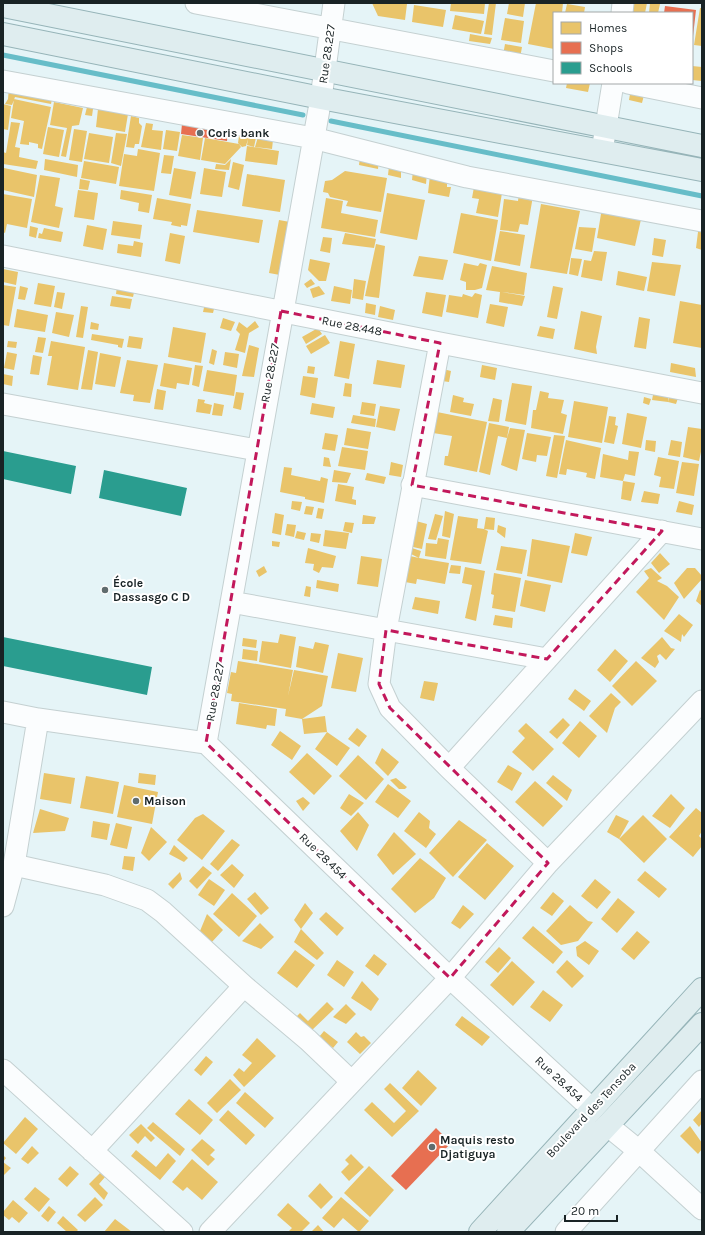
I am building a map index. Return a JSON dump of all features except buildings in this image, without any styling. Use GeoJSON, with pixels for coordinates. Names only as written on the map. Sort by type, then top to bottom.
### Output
{"type":"FeatureCollection","features":[{"type":"Feature","properties":{"kind":"main road"},"geometry":{"type":"LineString","coordinates":[[3,6],[702,146]]}},
{"type":"Feature","properties":{"kind":"main road"},"geometry":{"type":"LineString","coordinates":[[3,34],[321,98],[702,170]]}},
{"type":"Feature","properties":{"kind":"main road","name":"Boulevard des Tensoba"},"geometry":{"type":"LineString","coordinates":[[480,1232],[702,989]]}},
{"type":"Feature","properties":{"kind":"main road","name":"Boulevard des Tensoba"},"geometry":{"type":"LineString","coordinates":[[508,1232],[702,1024]]}},
{"type":"Feature","properties":{"kind":"street"},"geometry":{"type":"LineString","coordinates":[[196,3],[553,71]]}},
{"type":"Feature","properties":{"kind":"street","name":"Rue 28.227"},"geometry":{"type":"LineString","coordinates":[[206,743],[281,311],[321,98],[334,3]]}},
{"type":"Feature","properties":{"kind":"street"},"geometry":{"type":"LineString","coordinates":[[3,82],[313,138],[467,177],[702,221]]}},
{"type":"Feature","properties":{"kind":"street"},"geometry":{"type":"LineString","coordinates":[[602,151],[613,84]]}},
{"type":"Feature","properties":{"kind":"street"},"geometry":{"type":"LineString","coordinates":[[633,84],[702,98]]}},
{"type":"Feature","properties":{"kind":"street","name":"Rue 28.448"},"geometry":{"type":"LineString","coordinates":[[3,256],[440,343],[702,393]]}},
{"type":"Feature","properties":{"kind":"street"},"geometry":{"type":"LineString","coordinates":[[440,343],[412,485],[386,630],[379,684],[390,708],[548,862]]}},
{"type":"Feature","properties":{"kind":"street"},"geometry":{"type":"LineString","coordinates":[[3,404],[257,450]]}},
{"type":"Feature","properties":{"kind":"street"},"geometry":{"type":"LineString","coordinates":[[412,485],[702,539]]}},
{"type":"Feature","properties":{"kind":"street"},"geometry":{"type":"LineString","coordinates":[[450,768],[662,531]]}},
{"type":"Feature","properties":{"kind":"street"},"geometry":{"type":"LineString","coordinates":[[231,602],[547,659]]}},
{"type":"Feature","properties":{"kind":"street"},"geometry":{"type":"LineString","coordinates":[[210,1232],[351,1081],[450,978],[548,862],[702,701]]}},
{"type":"Feature","properties":{"kind":"street"},"geometry":{"type":"LineString","coordinates":[[3,712],[38,719],[206,743]]}},
{"type":"Feature","properties":{"kind":"street"},"geometry":{"type":"LineString","coordinates":[[3,906],[14,864],[38,719]]}},
{"type":"Feature","properties":{"kind":"street","name":"Rue 28.454"},"geometry":{"type":"LineString","coordinates":[[206,743],[450,978],[592,1109]]}},
{"type":"Feature","properties":{"kind":"street"},"geometry":{"type":"LineString","coordinates":[[14,864],[105,885],[147,900],[163,912],[244,986],[308,1040],[351,1081]]}},
{"type":"Feature","properties":{"kind":"street"},"geometry":{"type":"LineString","coordinates":[[92,1151],[244,986]]}},
{"type":"Feature","properties":{"kind":"street"},"geometry":{"type":"LineString","coordinates":[[3,1070],[182,1232]]}},
{"type":"Feature","properties":{"kind":"street"},"geometry":{"type":"LineString","coordinates":[[566,1232],[702,1081]]}},
{"type":"Feature","properties":{"kind":"street"},"geometry":{"type":"LineString","coordinates":[[607,1125],[639,1151],[702,1209]]}},
{"type":"Feature","properties":{"kind":"highlighted area"},"geometry":{"type":"Polygon","coordinates":[[[281,311],[440,343],[412,485],[662,531],[547,659],[386,630],[379,684],[390,708],[548,863],[450,978],[206,743],[281,311]]]}},
{"type":"Feature","properties":{"kind":"waterway"},"geometry":{"type":"LineString","coordinates":[[3,55],[303,115]]}},
{"type":"Feature","properties":{"kind":"waterway"},"geometry":{"type":"LineString","coordinates":[[331,121],[702,196]]}},
{"type":"Feature","properties":{"kind":"place","name":"Coris bank"},"geometry":{"type":"Point","coordinates":[200,133]}},
{"type":"Feature","properties":{"kind":"place","name":"École Dassasgo C D"},"geometry":{"type":"Point","coordinates":[105,590]}},
{"type":"Feature","properties":{"kind":"place","name":"Maison"},"geometry":{"type":"Point","coordinates":[136,801]}},
{"type":"Feature","properties":{"kind":"place","name":"Maquis resto Djatiguya"},"geometry":{"type":"Point","coordinates":[432,1147]}}]}
